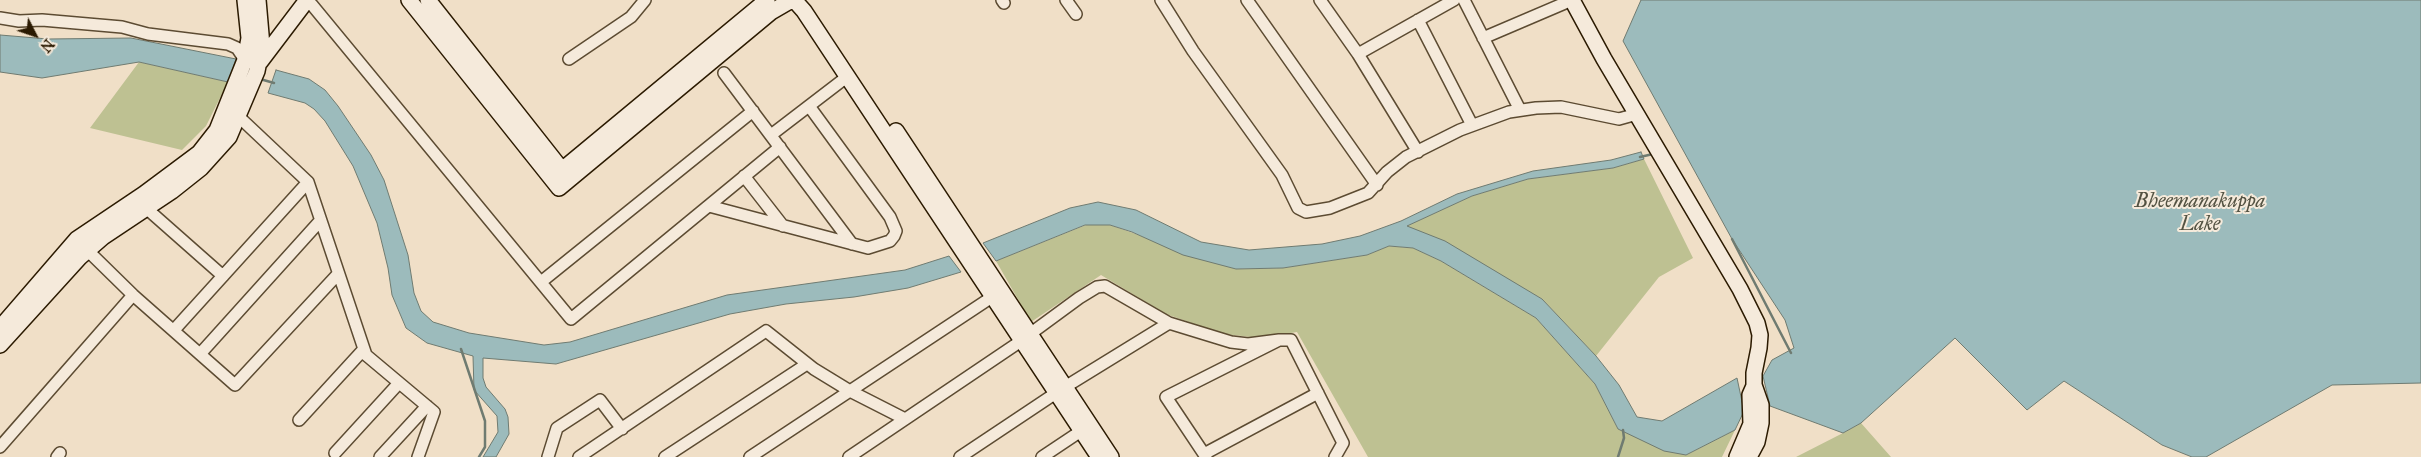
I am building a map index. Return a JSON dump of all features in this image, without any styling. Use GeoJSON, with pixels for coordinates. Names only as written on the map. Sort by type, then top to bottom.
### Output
{"type":"FeatureCollection","features":[{"type":"Feature","properties":{"kind":"street"},"geometry":{"type":"LineString","coordinates":[[0,345],[82,245],[146,208],[201,168],[230,136],[238,116],[248,72],[249,38],[245,0]]}},
{"type":"Feature","properties":{"kind":"street"},"geometry":{"type":"LineString","coordinates":[[0,328],[82,245],[144,194],[199,153],[217,130],[262,46],[258,0]]}},
{"type":"Feature","properties":{"kind":"street"},"geometry":{"type":"LineString","coordinates":[[248,72],[308,0],[571,319],[780,147]]}},
{"type":"Feature","properties":{"kind":"street"},"geometry":{"type":"LineString","coordinates":[[409,0],[559,188]]}},
{"type":"Feature","properties":{"kind":"street"},"geometry":{"type":"LineString","coordinates":[[428,0],[562,170]]}},
{"type":"Feature","properties":{"kind":"street"},"geometry":{"type":"LineString","coordinates":[[569,59],[631,17],[646,0]]}},
{"type":"Feature","properties":{"kind":"street"},"geometry":{"type":"LineString","coordinates":[[559,188],[562,170],[767,0]]}},
{"type":"Feature","properties":{"kind":"street"},"geometry":{"type":"LineString","coordinates":[[559,188],[771,12],[784,3],[797,0],[817,12],[968,250],[992,297],[1026,337]]}},
{"type":"Feature","properties":{"kind":"street"},"geometry":{"type":"LineString","coordinates":[[797,0],[796,2],[968,250],[1060,390],[1111,457]]}},
{"type":"Feature","properties":{"kind":"street"},"geometry":{"type":"LineString","coordinates":[[1066,0],[1076,14]]}},
{"type":"Feature","properties":{"kind":"street"},"geometry":{"type":"LineString","coordinates":[[1161,0],[1193,51],[1282,175],[1298,208],[1306,212],[1330,208],[1368,193],[1400,162],[1472,126],[1509,112],[1561,107],[1619,119],[1637,114]]}},
{"type":"Feature","properties":{"kind":"street"},"geometry":{"type":"LineString","coordinates":[[1247,0],[1377,185]]}},
{"type":"Feature","properties":{"kind":"street"},"geometry":{"type":"LineString","coordinates":[[1320,0],[1358,54],[1418,152]]}},
{"type":"Feature","properties":{"kind":"street"},"geometry":{"type":"LineString","coordinates":[[1358,54],[1454,0]]}},
{"type":"Feature","properties":{"kind":"street"},"geometry":{"type":"LineString","coordinates":[[1464,0],[1520,110]]}},
{"type":"Feature","properties":{"kind":"street"},"geometry":{"type":"LineString","coordinates":[[1484,38],[1568,1],[1740,289],[1757,323],[1760,335],[1754,385],[1761,405],[1761,423],[1757,442],[1749,457]]}},
{"type":"Feature","properties":{"kind":"street"},"geometry":{"type":"LineString","coordinates":[[0,18],[19,21],[42,20],[122,27],[148,34],[228,44],[237,48],[248,72]]}},
{"type":"Feature","properties":{"kind":"street"},"geometry":{"type":"LineString","coordinates":[[1418,20],[1472,126]]}},
{"type":"Feature","properties":{"kind":"street"},"geometry":{"type":"LineString","coordinates":[[724,73],[852,244]]}},
{"type":"Feature","properties":{"kind":"street"},"geometry":{"type":"LineString","coordinates":[[770,135],[848,76]]}},
{"type":"Feature","properties":{"kind":"street"},"geometry":{"type":"LineString","coordinates":[[709,206],[868,248],[890,241],[896,231],[890,217],[809,106]]}},
{"type":"Feature","properties":{"kind":"street"},"geometry":{"type":"LineString","coordinates":[[541,282],[752,111]]}},
{"type":"Feature","properties":{"kind":"street"},"geometry":{"type":"LineString","coordinates":[[238,116],[308,182],[366,355],[434,412],[418,457]]}},
{"type":"Feature","properties":{"kind":"street"},"geometry":{"type":"LineString","coordinates":[[744,176],[783,226]]}},
{"type":"Feature","properties":{"kind":"street"},"geometry":{"type":"LineString","coordinates":[[174,330],[308,182]]}},
{"type":"Feature","properties":{"kind":"street"},"geometry":{"type":"LineString","coordinates":[[146,208],[223,276]]}},
{"type":"Feature","properties":{"kind":"street"},"geometry":{"type":"LineString","coordinates":[[200,354],[320,221]]}},
{"type":"Feature","properties":{"kind":"street"},"geometry":{"type":"LineString","coordinates":[[82,245],[133,295],[235,385],[338,274]]}},
{"type":"Feature","properties":{"kind":"street"},"geometry":{"type":"LineString","coordinates":[[849,457],[1026,337],[1079,298],[1097,287],[1105,286],[1169,322],[1231,342],[1248,344],[1291,340],[1343,443],[1335,457]]}},
{"type":"Feature","properties":{"kind":"street"},"geometry":{"type":"LineString","coordinates":[[0,447],[133,295]]}},
{"type":"Feature","properties":{"kind":"street"},"geometry":{"type":"LineString","coordinates":[[750,457],[992,297]]}},
{"type":"Feature","properties":{"kind":"street"},"geometry":{"type":"LineString","coordinates":[[960,457],[1060,390],[1169,322]]}},
{"type":"Feature","properties":{"kind":"street"},"geometry":{"type":"LineString","coordinates":[[579,457],[766,331],[807,364],[850,391],[905,419]]}},
{"type":"Feature","properties":{"kind":"street"},"geometry":{"type":"LineString","coordinates":[[1279,340],[1166,396],[1205,455],[1318,393]]}},
{"type":"Feature","properties":{"kind":"street"},"geometry":{"type":"LineString","coordinates":[[299,420],[364,349]]}},
{"type":"Feature","properties":{"kind":"street"},"geometry":{"type":"LineString","coordinates":[[665,457],[807,364]]}},
{"type":"Feature","properties":{"kind":"street"},"geometry":{"type":"LineString","coordinates":[[336,453],[399,382]]}},
{"type":"Feature","properties":{"kind":"street"},"geometry":{"type":"LineString","coordinates":[[1736,457],[1751,424],[1750,395],[1754,385]]}},
{"type":"Feature","properties":{"kind":"street"},"geometry":{"type":"LineString","coordinates":[[1060,390],[1081,431],[1098,457]]}},
{"type":"Feature","properties":{"kind":"street"},"geometry":{"type":"LineString","coordinates":[[548,457],[557,428],[600,400],[622,429]]}},
{"type":"Feature","properties":{"kind":"street"},"geometry":{"type":"LineString","coordinates":[[380,457],[427,406]]}},
{"type":"Feature","properties":{"kind":"street"},"geometry":{"type":"LineString","coordinates":[[1042,457],[1081,431]]}},
{"type":"Feature","properties":{"kind":"green space"},"geometry":{"type":"Polygon","coordinates":[[[139,62],[228,82],[206,126],[182,150],[90,128],[139,62]]]}},
{"type":"Feature","properties":{"kind":"green space"},"geometry":{"type":"Polygon","coordinates":[[[1644,159],[1693,258],[1659,277],[1596,356],[1542,299],[1406,226],[1472,196],[1528,179],[1613,168],[1644,159]]]}},
{"type":"Feature","properties":{"kind":"green space"},"geometry":{"type":"Polygon","coordinates":[[[1086,225],[1110,225],[1236,269],[1283,268],[1367,255],[1389,246],[1413,248],[1441,261],[1536,318],[1595,384],[1618,429],[1686,455],[1735,430],[1722,457],[1368,457],[1297,332],[1261,338],[1223,334],[1166,314],[1101,275],[1031,322],[996,261],[1086,225]]]}},
{"type":"Feature","properties":{"kind":"green space"},"geometry":{"type":"Polygon","coordinates":[[[1861,423],[1891,457],[1796,457],[1843,433],[1861,423]]]}},
{"type":"Feature","properties":{"kind":"water","name":"Bheemanakuppa Lake"},"geometry":{"type":"Polygon","coordinates":[[[1641,0],[2421,0],[2421,383],[2332,385],[2206,457],[2192,457],[2162,445],[2064,381],[2027,410],[1955,338],[1861,423],[1843,433],[1770,406],[1763,376],[1772,360],[1794,348],[1785,320],[1732,239],[1623,41],[1641,0]]]}},
{"type":"Feature","properties":{"kind":"water"},"geometry":{"type":"Polygon","coordinates":[[[0,35],[48,39],[131,38],[236,59],[228,82],[139,62],[42,78],[0,72],[0,35]]]}},
{"type":"Feature","properties":{"kind":"water"},"geometry":{"type":"Polygon","coordinates":[[[276,70],[309,79],[325,90],[338,106],[371,155],[384,180],[408,255],[414,293],[421,311],[433,322],[469,333],[544,345],[570,342],[727,295],[905,270],[949,256],[961,272],[908,288],[854,297],[786,304],[730,314],[556,364],[483,358],[483,378],[486,387],[505,409],[508,417],[509,434],[496,457],[483,457],[498,432],[497,416],[474,390],[473,356],[427,343],[406,328],[392,295],[388,268],[377,223],[353,166],[325,121],[314,109],[305,103],[268,93],[276,70]]]}},
{"type":"Feature","properties":{"kind":"water"},"geometry":{"type":"Polygon","coordinates":[[[1641,152],[1644,159],[1613,168],[1528,179],[1472,196],[1407,226],[1445,241],[1542,299],[1596,356],[1619,385],[1637,417],[1662,421],[1737,378],[1744,411],[1735,430],[1686,455],[1664,451],[1618,429],[1595,384],[1536,318],[1441,261],[1413,248],[1389,246],[1367,255],[1283,268],[1236,269],[1183,255],[1132,232],[1110,225],[1085,225],[996,261],[983,243],[1070,208],[1098,202],[1136,210],[1201,242],[1249,250],[1322,244],[1360,236],[1401,221],[1457,194],[1533,171],[1611,160],[1641,152]]]}},
{"type":"Feature","properties":{"kind":"waterway"},"geometry":{"type":"LineString","coordinates":[[260,79],[274,83]]}},
{"type":"Feature","properties":{"kind":"waterway"},"geometry":{"type":"LineString","coordinates":[[1640,157],[1653,154]]}},
{"type":"Feature","properties":{"kind":"waterway"},"geometry":{"type":"LineString","coordinates":[[1732,239],[1791,353]]}},
{"type":"Feature","properties":{"kind":"waterway"},"geometry":{"type":"LineString","coordinates":[[461,349],[485,421],[485,447],[479,457]]}},
{"type":"Feature","properties":{"kind":"waterway"},"geometry":{"type":"LineString","coordinates":[[1618,457],[1624,438],[1623,430]]}}]}
